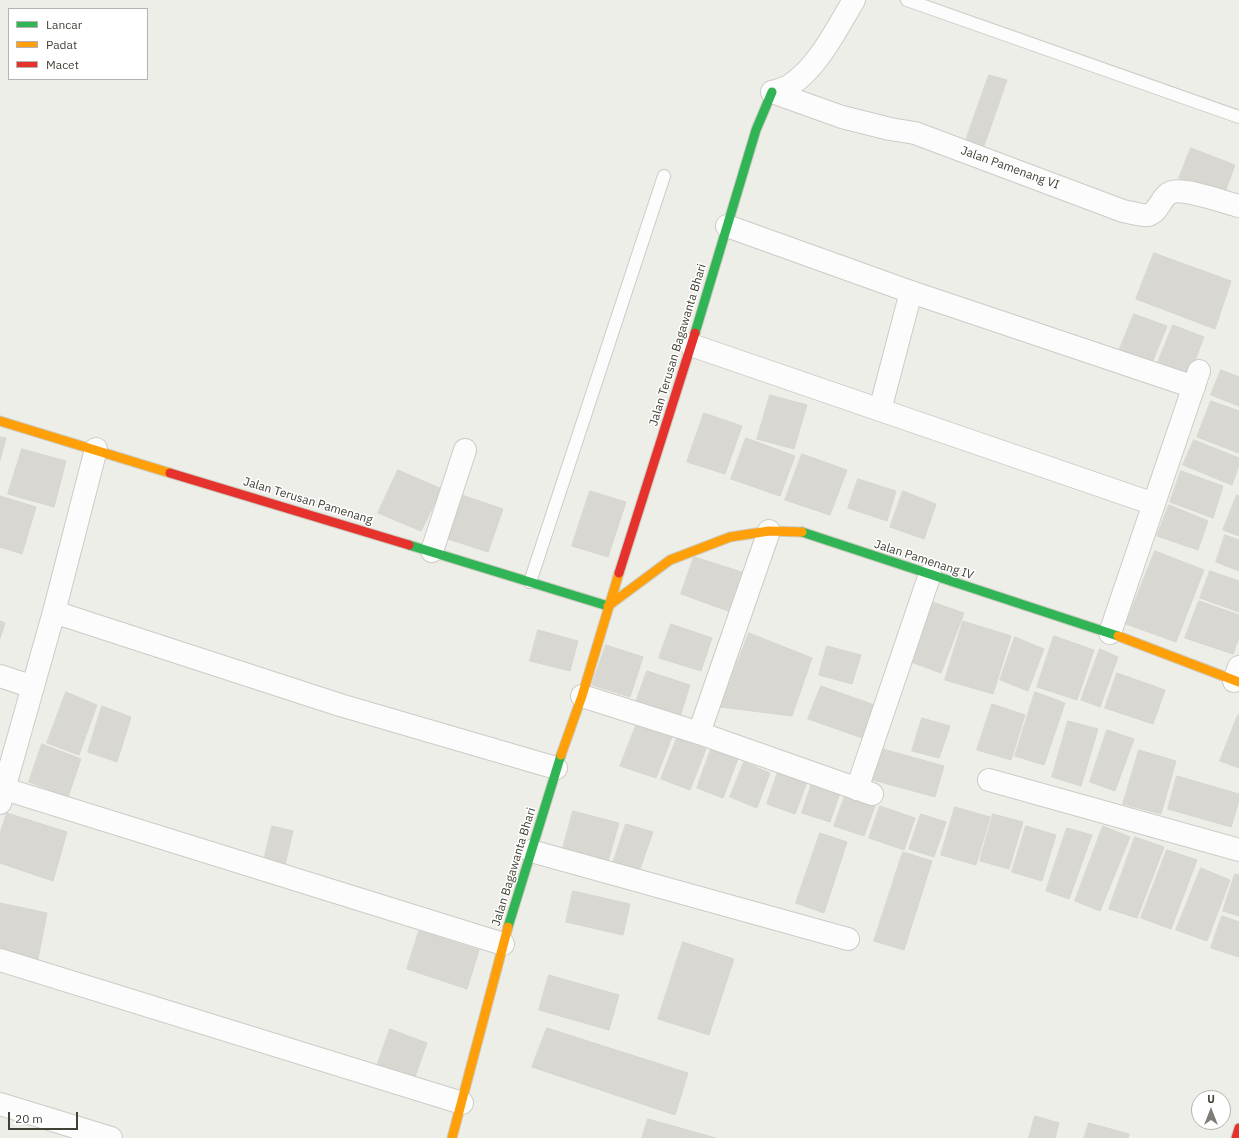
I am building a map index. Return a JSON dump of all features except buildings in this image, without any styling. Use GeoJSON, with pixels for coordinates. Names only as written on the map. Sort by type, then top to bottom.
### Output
{"type":"FeatureCollection","features":[{"type":"Feature","properties":{"kind":"street"},"geometry":{"type":"LineString","coordinates":[[772,92],[791,85],[803,75],[825,49],[854,0]]}},
{"type":"Feature","properties":{"kind":"street","name":"Jalan Pamenang VI"},"geometry":{"type":"LineString","coordinates":[[772,92],[842,117],[890,129],[915,133],[1123,211],[1147,215],[1157,210],[1160,201],[1171,192],[1186,192],[1239,206]]}},
{"type":"Feature","properties":{"kind":"street","name":"Jalan Terusan Bagawanta Bhari"},"geometry":{"type":"LineString","coordinates":[[608,606],[691,345],[756,130],[772,92]]}},
{"type":"Feature","properties":{"kind":"street"},"geometry":{"type":"LineString","coordinates":[[727,226],[911,292],[1196,379],[1110,633]]}},
{"type":"Feature","properties":{"kind":"street"},"geometry":{"type":"LineString","coordinates":[[880,410],[911,292]]}},
{"type":"Feature","properties":{"kind":"street"},"geometry":{"type":"LineString","coordinates":[[691,345],[1154,504]]}},
{"type":"Feature","properties":{"kind":"street","name":"Jalan Terusan Pamenang"},"geometry":{"type":"LineString","coordinates":[[0,421],[432,551],[608,606]]}},
{"type":"Feature","properties":{"kind":"street"},"geometry":{"type":"LineString","coordinates":[[96,449],[54,612],[2,797],[503,944]]}},
{"type":"Feature","properties":{"kind":"street"},"geometry":{"type":"LineString","coordinates":[[432,551],[465,450]]}},
{"type":"Feature","properties":{"kind":"street"},"geometry":{"type":"LineString","coordinates":[[699,733],[769,531]]}},
{"type":"Feature","properties":{"kind":"street","name":"Jalan Pamenang IV"},"geometry":{"type":"LineString","coordinates":[[608,606],[670,560],[730,537],[769,531],[800,531],[1110,633],[1237,677]]}},
{"type":"Feature","properties":{"kind":"street"},"geometry":{"type":"LineString","coordinates":[[582,696],[699,733],[864,791],[930,574]]}},
{"type":"Feature","properties":{"kind":"street","name":"Jalan Bagawanta Bhari"},"geometry":{"type":"LineString","coordinates":[[452,1138],[503,944],[556,768],[582,696],[608,606]]}},
{"type":"Feature","properties":{"kind":"street"},"geometry":{"type":"LineString","coordinates":[[54,612],[340,705],[556,768]]}},
{"type":"Feature","properties":{"kind":"street"},"geometry":{"type":"LineString","coordinates":[[0,676],[33,687]]}},
{"type":"Feature","properties":{"kind":"street"},"geometry":{"type":"LineString","coordinates":[[989,780],[1239,850]]}},
{"type":"Feature","properties":{"kind":"street"},"geometry":{"type":"LineString","coordinates":[[531,851],[848,939]]}},
{"type":"Feature","properties":{"kind":"street"},"geometry":{"type":"LineString","coordinates":[[0,960],[462,1103]]}},
{"type":"Feature","properties":{"kind":"street"},"geometry":{"type":"LineString","coordinates":[[0,1104],[111,1138]]}},
{"type":"Feature","properties":{"kind":"street"},"geometry":{"type":"LineString","coordinates":[[1236,1138],[1239,1128]]}},
{"type":"Feature","properties":{"kind":"lane"},"geometry":{"type":"LineString","coordinates":[[907,0],[1239,117]]}},
{"type":"Feature","properties":{"kind":"lane"},"geometry":{"type":"LineString","coordinates":[[530,582],[664,176]]}},
{"type":"Feature","properties":{"kind":"traffic: fast"},"geometry":{"type":"LineString","coordinates":[[695,333],[756,130],[772,92]]}},
{"type":"Feature","properties":{"kind":"traffic: fast"},"geometry":{"type":"LineString","coordinates":[[802,532],[1118,636]]}},
{"type":"Feature","properties":{"kind":"traffic: fast"},"geometry":{"type":"LineString","coordinates":[[409,545],[608,606]]}},
{"type":"Feature","properties":{"kind":"traffic: fast"},"geometry":{"type":"LineString","coordinates":[[508,927],[561,755]]}},
{"type":"Feature","properties":{"kind":"traffic: slow"},"geometry":{"type":"LineString","coordinates":[[0,421],[170,473]]}},
{"type":"Feature","properties":{"kind":"traffic: slow"},"geometry":{"type":"LineString","coordinates":[[608,606],[670,560],[730,537],[769,531],[802,532]]}},
{"type":"Feature","properties":{"kind":"traffic: slow"},"geometry":{"type":"LineString","coordinates":[[561,755],[582,696],[619,573]]}},
{"type":"Feature","properties":{"kind":"traffic: slow"},"geometry":{"type":"LineString","coordinates":[[1118,636],[1239,682]]}},
{"type":"Feature","properties":{"kind":"traffic: slow"},"geometry":{"type":"LineString","coordinates":[[452,1138],[508,927]]}},
{"type":"Feature","properties":{"kind":"traffic: jam"},"geometry":{"type":"LineString","coordinates":[[619,573],[695,333]]}},
{"type":"Feature","properties":{"kind":"traffic: jam"},"geometry":{"type":"LineString","coordinates":[[170,473],[409,545]]}},
{"type":"Feature","properties":{"kind":"traffic: jam"},"geometry":{"type":"LineString","coordinates":[[1236,1138],[1239,1128]]}}]}
